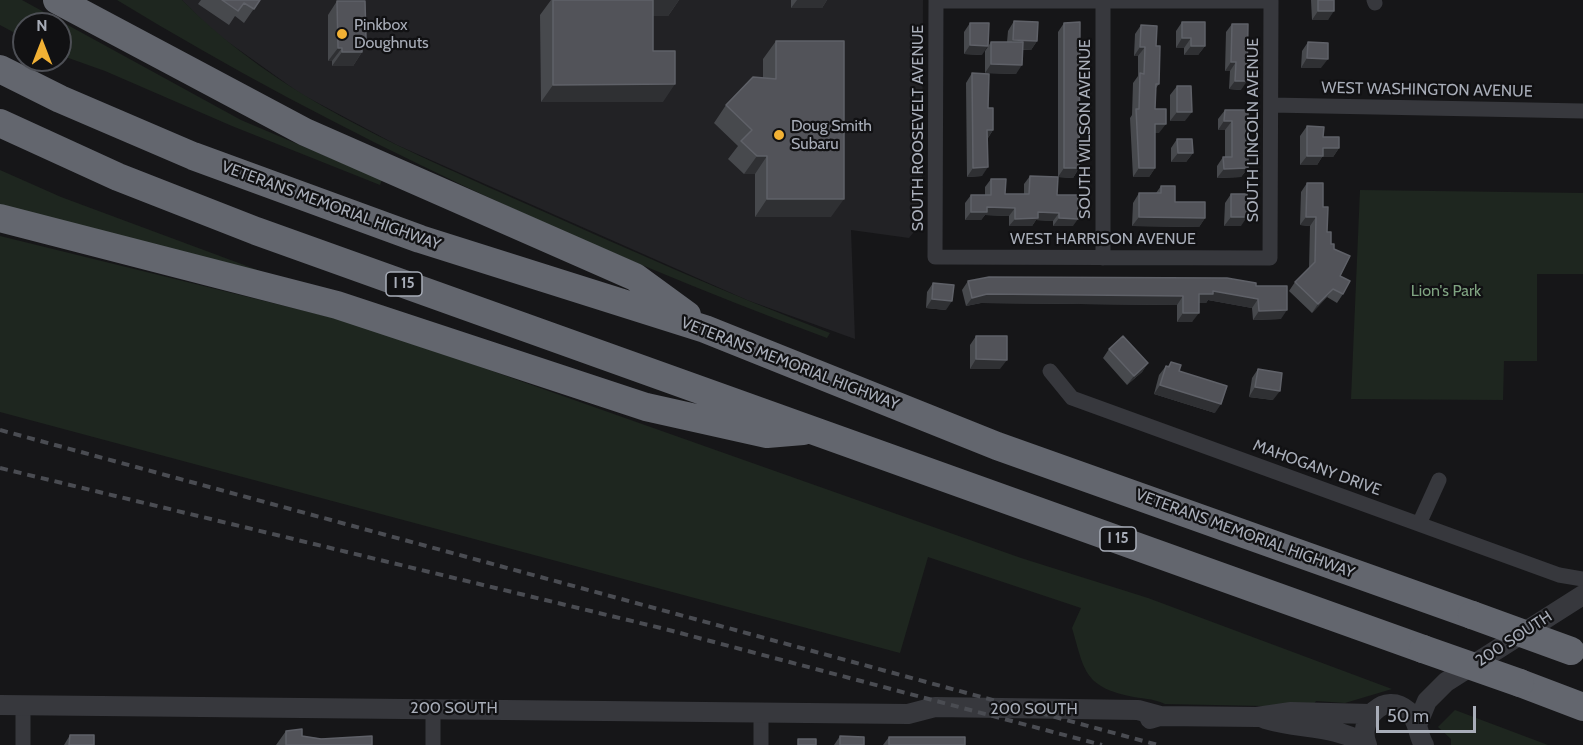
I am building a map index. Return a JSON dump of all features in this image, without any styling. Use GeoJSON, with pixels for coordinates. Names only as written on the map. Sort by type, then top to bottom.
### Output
{"type":"FeatureCollection","features":[{"type":"Feature","properties":{"kind":"highway"},"geometry":{"type":"LineString","coordinates":[[57,0],[349,153],[635,277],[705,329]]}},
{"type":"Feature","properties":{"kind":"highway"},"geometry":{"type":"LineString","coordinates":[[92,0],[216,85]]}},
{"type":"Feature","properties":{"kind":"highway","name":"VETERANS MEMORIAL HIGHWAY"},"geometry":{"type":"LineString","coordinates":[[0,69],[60,99],[193,156],[420,239],[705,329],[997,446],[1577,653]]}},
{"type":"Feature","properties":{"kind":"highway","name":"I 15"},"geometry":{"type":"LineString","coordinates":[[0,123],[118,177],[209,213],[1583,707]]}},
{"type":"Feature","properties":{"kind":"highway"},"geometry":{"type":"LineString","coordinates":[[0,218],[367,314],[646,407],[767,435],[814,430]]}},
{"type":"Feature","properties":{"kind":"street"},"geometry":{"type":"LineString","coordinates":[[936,1],[1271,1]]}},
{"type":"Feature","properties":{"kind":"street","name":"SOUTH ROOSEVELT AVENUE"},"geometry":{"type":"LineString","coordinates":[[935,257],[936,1]]}},
{"type":"Feature","properties":{"kind":"street","name":"SOUTH WILSON AVENUE"},"geometry":{"type":"LineString","coordinates":[[1103,1],[1103,258]]}},
{"type":"Feature","properties":{"kind":"street","name":"SOUTH LINCOLN AVENUE"},"geometry":{"type":"LineString","coordinates":[[1270,258],[1271,1]]}},
{"type":"Feature","properties":{"kind":"street","name":"WEST WASHINGTON AVENUE"},"geometry":{"type":"LineString","coordinates":[[1271,105],[1583,111]]}},
{"type":"Feature","properties":{"kind":"street","name":"WEST HARRISON AVENUE"},"geometry":{"type":"LineString","coordinates":[[935,257],[1270,258]]}},
{"type":"Feature","properties":{"kind":"street","name":"MAHOGANY DRIVE"},"geometry":{"type":"LineString","coordinates":[[1050,371],[1072,398],[1559,575],[1583,579]]}},
{"type":"Feature","properties":{"kind":"street"},"geometry":{"type":"LineString","coordinates":[[1419,524],[1439,480]]}},
{"type":"Feature","properties":{"kind":"street","name":"200 SOUTH"},"geometry":{"type":"LineString","coordinates":[[1418,736],[1427,701],[1446,682],[1583,595]]}},
{"type":"Feature","properties":{"kind":"street","name":"200 SOUTH"},"geometry":{"type":"LineString","coordinates":[[0,705],[908,714],[935,707],[1138,710],[1160,716],[1257,717],[1291,712],[1370,714],[1384,705],[1396,705],[1433,683],[1446,682]]}},
{"type":"Feature","properties":{"kind":"street"},"geometry":{"type":"LineString","coordinates":[[22,745],[23,705]]}},
{"type":"Feature","properties":{"kind":"street"},"geometry":{"type":"LineString","coordinates":[[1396,705],[1407,710],[1418,736]]}},
{"type":"Feature","properties":{"kind":"street"},"geometry":{"type":"LineString","coordinates":[[433,708],[433,745]]}},
{"type":"Feature","properties":{"kind":"street"},"geometry":{"type":"LineString","coordinates":[[761,711],[761,745]]}},
{"type":"Feature","properties":{"kind":"street"},"geometry":{"type":"LineString","coordinates":[[1367,744],[1363,732],[1370,714]]}},
{"type":"Feature","properties":{"kind":"street","name":"200 SOUTH"},"geometry":{"type":"LineString","coordinates":[[1257,717],[1289,726],[1331,729],[1367,744]]}},
{"type":"Feature","properties":{"kind":"shaded area"},"geometry":{"type":"Polygon","coordinates":[[[182,0],[923,0],[922,222],[909,238],[851,230],[855,339],[747,300],[397,145],[301,94],[214,32],[182,0]]]}},
{"type":"Feature","properties":{"kind":"green space"},"geometry":{"type":"Polygon","coordinates":[[[0,0],[22,0],[44,12],[12,12],[12,32],[0,25],[0,0]]]}},
{"type":"Feature","properties":{"kind":"green space"},"geometry":{"type":"Polygon","coordinates":[[[117,0],[182,0],[219,35],[300,93],[387,140],[638,253],[830,333],[827,338],[736,303],[644,266],[464,186],[288,97],[117,0]]]}},
{"type":"Feature","properties":{"kind":"green space"},"geometry":{"type":"Polygon","coordinates":[[[72,27],[241,120],[382,180],[380,185],[232,126],[105,71],[72,59],[72,27]]]}},
{"type":"Feature","properties":{"kind":"green space"},"geometry":{"type":"Polygon","coordinates":[[[0,170],[61,197],[271,275],[0,206],[0,170]]]}},
{"type":"Feature","properties":{"kind":"green space","name":"Lion's Park"},"geometry":{"type":"Polygon","coordinates":[[[1360,190],[1583,193],[1583,274],[1537,274],[1537,361],[1504,361],[1503,400],[1351,399],[1360,190]]]}},
{"type":"Feature","properties":{"kind":"green space"},"geometry":{"type":"Polygon","coordinates":[[[0,236],[362,325],[1021,558],[1148,598],[1392,689],[1345,703],[1316,701],[1312,707],[1165,704],[1114,692],[1094,681],[1083,664],[1072,628],[1081,608],[928,557],[900,653],[0,412],[0,236]]]}},
{"type":"Feature","properties":{"kind":"green space"},"geometry":{"type":"Polygon","coordinates":[[[1455,710],[1548,745],[1451,745],[1451,739],[1438,727],[1455,710]]]}},
{"type":"Feature","properties":{"kind":"building"},"geometry":{"type":"Polygon","coordinates":[[[222,0],[260,0],[254,9],[244,3],[238,11],[222,0]]]}},
{"type":"Feature","properties":{"kind":"building"},"geometry":{"type":"Polygon","coordinates":[[[553,0],[653,0],[653,51],[675,51],[675,84],[553,85],[553,0]]]}},
{"type":"Feature","properties":{"kind":"building"},"geometry":{"type":"Polygon","coordinates":[[[1318,0],[1334,0],[1334,11],[1318,11],[1318,0]]]}},
{"type":"Feature","properties":{"kind":"building"},"geometry":{"type":"Polygon","coordinates":[[[337,1],[365,1],[366,39],[362,40],[362,52],[342,52],[342,48],[338,48],[337,1]]]}},
{"type":"Feature","properties":{"kind":"building"},"geometry":{"type":"Polygon","coordinates":[[[1014,21],[1038,22],[1037,41],[1013,40],[1014,21]]]}},
{"type":"Feature","properties":{"kind":"building"},"geometry":{"type":"Polygon","coordinates":[[[1080,22],[1079,168],[1064,168],[1064,23],[1080,22]]]}},
{"type":"Feature","properties":{"kind":"building"},"geometry":{"type":"Polygon","coordinates":[[[1182,22],[1205,22],[1205,46],[1191,46],[1191,38],[1182,38],[1182,22]]]}},
{"type":"Feature","properties":{"kind":"building"},"geometry":{"type":"Polygon","coordinates":[[[970,23],[989,23],[988,46],[970,45],[970,23]]]}},
{"type":"Feature","properties":{"kind":"building"},"geometry":{"type":"Polygon","coordinates":[[[1232,24],[1248,24],[1247,81],[1235,81],[1236,62],[1231,62],[1232,24]]]}},
{"type":"Feature","properties":{"kind":"building"},"geometry":{"type":"Polygon","coordinates":[[[1141,25],[1157,26],[1156,46],[1160,46],[1159,84],[1156,84],[1155,109],[1166,109],[1166,124],[1155,124],[1155,168],[1139,168],[1136,109],[1139,109],[1140,73],[1144,74],[1145,47],[1140,47],[1141,25]]]}},
{"type":"Feature","properties":{"kind":"building","name":"Doug Smith Subaru"},"geometry":{"type":"Polygon","coordinates":[[[776,41],[844,41],[844,199],[767,199],[767,156],[757,156],[741,141],[752,130],[726,105],[753,77],[776,79],[776,41]]]}},
{"type":"Feature","properties":{"kind":"building"},"geometry":{"type":"Polygon","coordinates":[[[991,42],[1023,42],[1022,65],[991,64],[991,42]]]}},
{"type":"Feature","properties":{"kind":"building"},"geometry":{"type":"Polygon","coordinates":[[[1308,42],[1328,43],[1328,59],[1307,58],[1308,42]]]}},
{"type":"Feature","properties":{"kind":"building"},"geometry":{"type":"Polygon","coordinates":[[[972,73],[989,74],[988,108],[993,108],[993,130],[987,130],[988,167],[973,168],[972,73]]]}},
{"type":"Feature","properties":{"kind":"building"},"geometry":{"type":"Polygon","coordinates":[[[1177,86],[1191,86],[1192,112],[1177,112],[1177,86]]]}},
{"type":"Feature","properties":{"kind":"building"},"geometry":{"type":"Polygon","coordinates":[[[1225,110],[1248,110],[1248,168],[1224,169],[1223,157],[1232,157],[1232,121],[1224,121],[1225,110]]]}},
{"type":"Feature","properties":{"kind":"building"},"geometry":{"type":"Polygon","coordinates":[[[1307,126],[1324,127],[1323,137],[1339,137],[1339,148],[1323,148],[1323,156],[1307,156],[1307,126]]]}},
{"type":"Feature","properties":{"kind":"building"},"geometry":{"type":"Polygon","coordinates":[[[1177,139],[1192,139],[1193,153],[1178,153],[1177,139]]]}},
{"type":"Feature","properties":{"kind":"building"},"geometry":{"type":"Polygon","coordinates":[[[1030,176],[1058,177],[1057,195],[1078,195],[1078,219],[1059,218],[1059,213],[1038,212],[1038,218],[1015,219],[1015,208],[987,207],[987,212],[971,212],[971,195],[991,195],[991,179],[1006,179],[1005,194],[1029,194],[1030,176]]]}},
{"type":"Feature","properties":{"kind":"building"},"geometry":{"type":"Polygon","coordinates":[[[1307,183],[1323,183],[1323,207],[1328,207],[1327,232],[1331,232],[1331,244],[1334,244],[1334,249],[1350,256],[1340,276],[1350,281],[1343,294],[1333,289],[1318,304],[1295,282],[1315,262],[1316,217],[1306,217],[1307,183]]]}},
{"type":"Feature","properties":{"kind":"building"},"geometry":{"type":"Polygon","coordinates":[[[1161,186],[1175,186],[1175,202],[1205,202],[1205,218],[1139,217],[1139,193],[1161,193],[1161,186]]]}},
{"type":"Feature","properties":{"kind":"building"},"geometry":{"type":"Polygon","coordinates":[[[1231,194],[1247,194],[1247,217],[1231,217],[1231,194]]]}},
{"type":"Feature","properties":{"kind":"building"},"geometry":{"type":"Polygon","coordinates":[[[989,277],[1227,278],[1256,283],[1256,286],[1287,286],[1287,310],[1259,311],[1258,299],[1213,291],[1213,294],[1199,294],[1199,313],[1183,313],[1183,296],[987,294],[972,298],[968,281],[989,277]]]}},
{"type":"Feature","properties":{"kind":"building"},"geometry":{"type":"Polygon","coordinates":[[[933,283],[954,285],[952,301],[932,299],[933,283]]]}},
{"type":"Feature","properties":{"kind":"building"},"geometry":{"type":"Polygon","coordinates":[[[976,336],[1007,336],[1007,360],[976,359],[976,336]]]}},
{"type":"Feature","properties":{"kind":"building"},"geometry":{"type":"Polygon","coordinates":[[[1123,336],[1148,363],[1134,376],[1109,349],[1123,336]]]}},
{"type":"Feature","properties":{"kind":"building"},"geometry":{"type":"Polygon","coordinates":[[[1171,362],[1181,365],[1179,371],[1227,386],[1221,404],[1160,385],[1166,366],[1169,367],[1171,362]]]}},
{"type":"Feature","properties":{"kind":"building"},"geometry":{"type":"Polygon","coordinates":[[[1258,369],[1282,373],[1280,391],[1255,387],[1258,369]]]}},
{"type":"Feature","properties":{"kind":"building"},"geometry":{"type":"Polygon","coordinates":[[[302,729],[302,736],[321,739],[372,736],[372,745],[286,745],[286,731],[302,729]]]}},
{"type":"Feature","properties":{"kind":"building"},"geometry":{"type":"Polygon","coordinates":[[[70,735],[94,735],[94,745],[69,745],[70,735]]]}},
{"type":"Feature","properties":{"kind":"building"},"geometry":{"type":"Polygon","coordinates":[[[840,736],[864,737],[864,745],[840,745],[840,736]]]}},
{"type":"Feature","properties":{"kind":"building"},"geometry":{"type":"Polygon","coordinates":[[[889,737],[965,737],[965,745],[889,745],[889,737]]]}},
{"type":"Feature","properties":{"kind":"building"},"geometry":{"type":"Polygon","coordinates":[[[798,739],[816,739],[816,745],[798,745],[798,739]]]}},
{"type":"Feature","properties":{"kind":"railway"},"geometry":{"type":"LineString","coordinates":[[0,430],[1158,745]]}},
{"type":"Feature","properties":{"kind":"railway"},"geometry":{"type":"LineString","coordinates":[[0,468],[665,629],[1102,745]]}},
{"type":"Feature","properties":{"kind":"place","name":"Pinkbox Doughnuts"},"geometry":{"type":"Point","coordinates":[342,34]}},
{"type":"Feature","properties":{"kind":"place","name":"Doug Smith Subaru"},"geometry":{"type":"Point","coordinates":[779,135]}}]}
